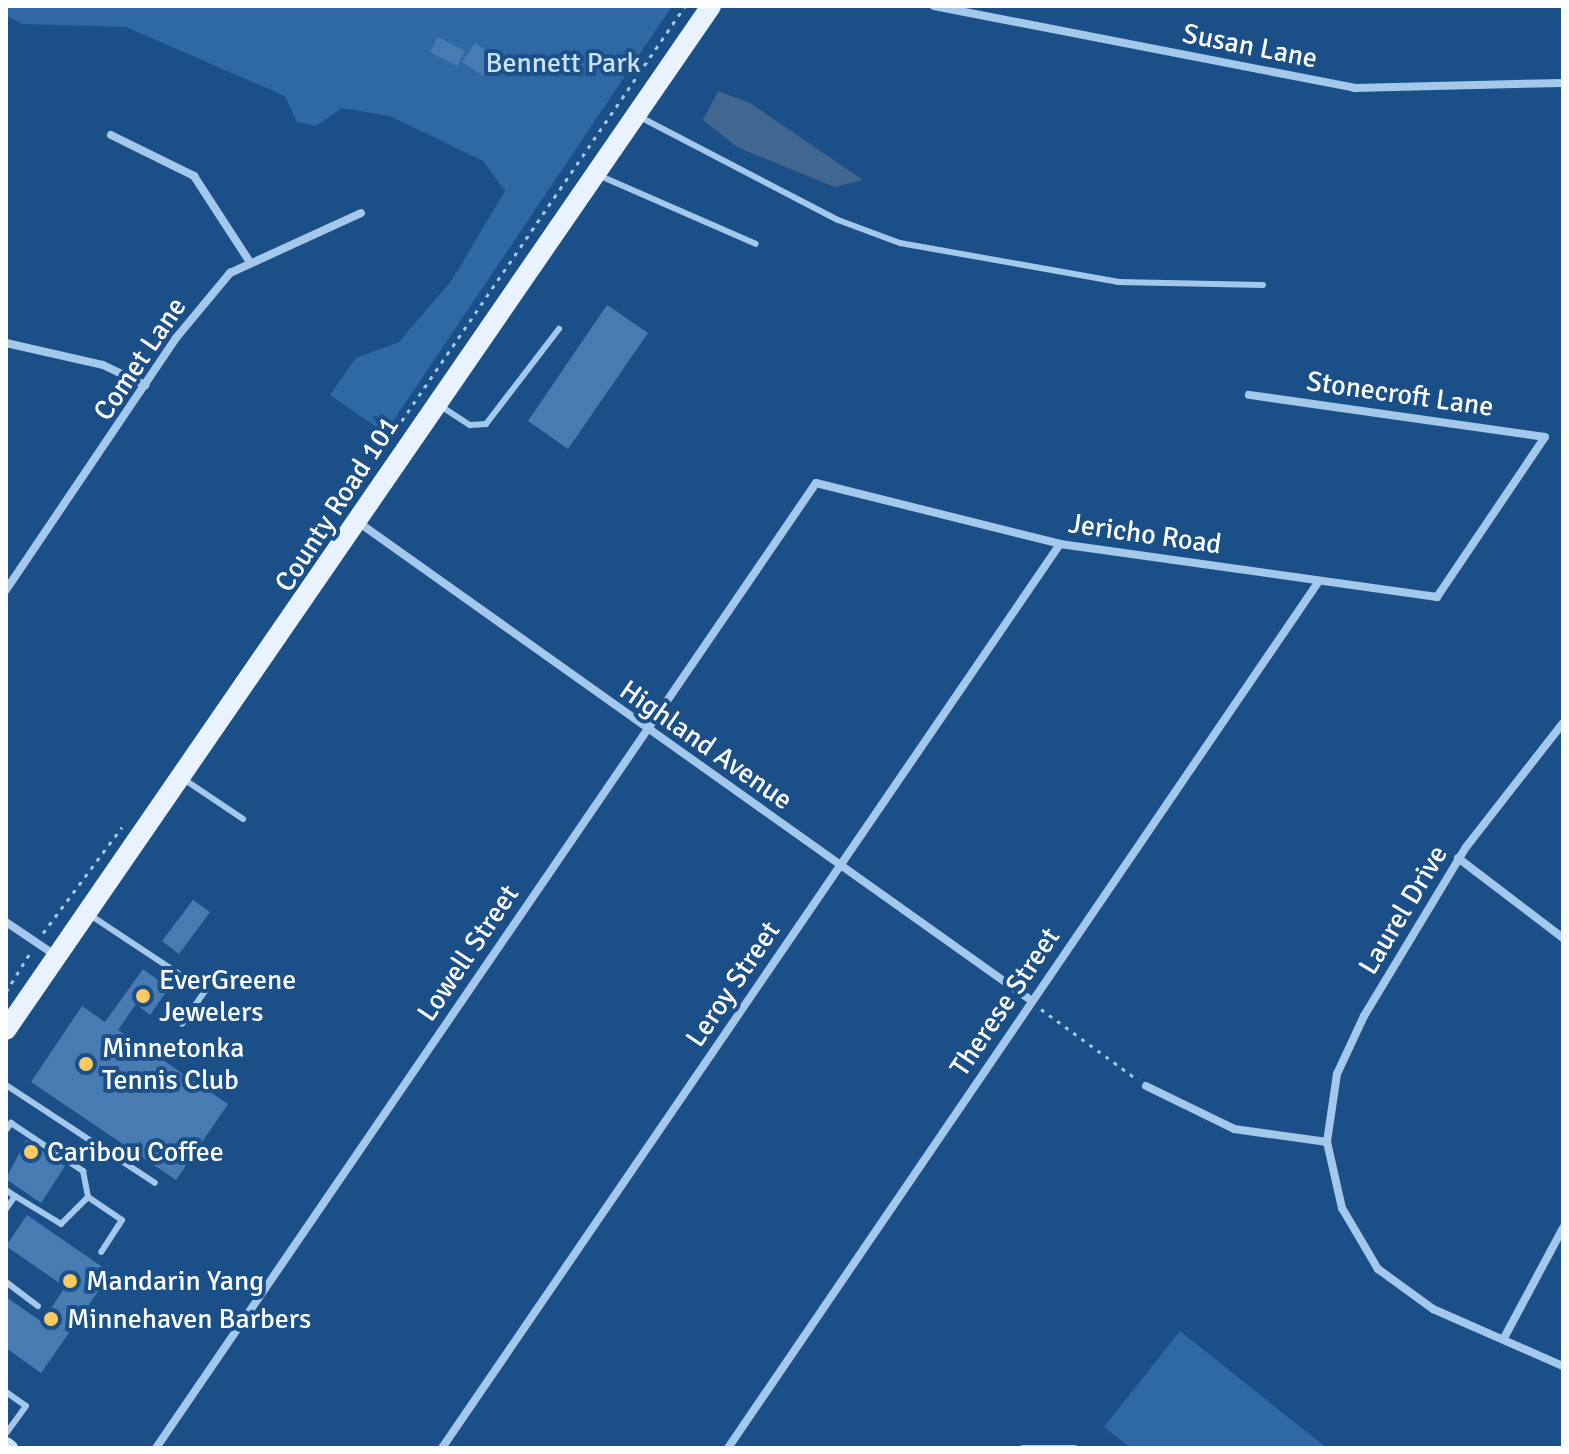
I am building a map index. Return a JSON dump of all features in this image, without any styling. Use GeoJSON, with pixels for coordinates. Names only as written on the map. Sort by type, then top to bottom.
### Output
{"type":"FeatureCollection","features":[{"type":"Feature","properties":{"kind":"main road","name":"County Road 101"},"geometry":{"type":"LineString","coordinates":[[6,1030],[185,780],[436,403],[711,6]]}},
{"type":"Feature","properties":{"kind":"street","name":"Susan Lane"},"geometry":{"type":"LineString","coordinates":[[934,6],[1354,88],[1563,83]]}},
{"type":"Feature","properties":{"kind":"street"},"geometry":{"type":"LineString","coordinates":[[111,135],[194,176],[248,259]]}},
{"type":"Feature","properties":{"kind":"street","name":"Comet Lane"},"geometry":{"type":"LineString","coordinates":[[6,590],[145,385],[211,294],[248,259],[361,213]]}},
{"type":"Feature","properties":{"kind":"street"},"geometry":{"type":"LineString","coordinates":[[6,343],[103,365],[145,385]]}},
{"type":"Feature","properties":{"kind":"street","name":"Stonecroft Lane"},"geometry":{"type":"LineString","coordinates":[[1249,395],[1545,437],[1458,567]]}},
{"type":"Feature","properties":{"kind":"street","name":"Jericho Road"},"geometry":{"type":"LineString","coordinates":[[816,483],[1060,544],[1437,597],[1458,567]]}},
{"type":"Feature","properties":{"kind":"street","name":"Lowell Street"},"geometry":{"type":"LineString","coordinates":[[156,1448],[816,483]]}},
{"type":"Feature","properties":{"kind":"street","name":"Highland Avenue"},"geometry":{"type":"LineString","coordinates":[[357,521],[1032,1001]]}},
{"type":"Feature","properties":{"kind":"street","name":"Leroy Street"},"geometry":{"type":"LineString","coordinates":[[442,1448],[1060,544]]}},
{"type":"Feature","properties":{"kind":"street","name":"Therese Street"},"geometry":{"type":"LineString","coordinates":[[728,1448],[1319,581]]}},
{"type":"Feature","properties":{"kind":"street","name":"Laurel Drive"},"geometry":{"type":"LineString","coordinates":[[1327,1142],[1334,1085],[1349,1047],[1458,858],[1563,723]]}},
{"type":"Feature","properties":{"kind":"street"},"geometry":{"type":"LineString","coordinates":[[1458,858],[1563,938]]}},
{"type":"Feature","properties":{"kind":"street"},"geometry":{"type":"LineString","coordinates":[[6,923],[59,958]]}},
{"type":"Feature","properties":{"kind":"street"},"geometry":{"type":"LineString","coordinates":[[1146,1086],[1234,1129],[1327,1142],[1342,1208],[1378,1269],[1433,1309],[1563,1366]]}},
{"type":"Feature","properties":{"kind":"street"},"geometry":{"type":"LineString","coordinates":[[1504,1338],[1563,1228]]}},
{"type":"Feature","properties":{"kind":"lane"},"geometry":{"type":"LineString","coordinates":[[635,115],[838,220],[900,243],[1130,283],[1263,285]]}},
{"type":"Feature","properties":{"kind":"lane"},"geometry":{"type":"LineString","coordinates":[[595,173],[756,244]]}},
{"type":"Feature","properties":{"kind":"lane"},"geometry":{"type":"LineString","coordinates":[[436,403],[470,425],[486,424],[559,329]]}},
{"type":"Feature","properties":{"kind":"lane"},"geometry":{"type":"LineString","coordinates":[[185,780],[243,819]]}},
{"type":"Feature","properties":{"kind":"lane"},"geometry":{"type":"LineString","coordinates":[[90,915],[205,991],[182,1024]]}},
{"type":"Feature","properties":{"kind":"lane"},"geometry":{"type":"LineString","coordinates":[[6,1085],[155,1183]]}},
{"type":"Feature","properties":{"kind":"lane"},"geometry":{"type":"LineString","coordinates":[[6,1130],[11,1123],[83,1171],[88,1197],[122,1220],[101,1252]]}},
{"type":"Feature","properties":{"kind":"lane"},"geometry":{"type":"LineString","coordinates":[[6,1190],[61,1224],[88,1197]]}},
{"type":"Feature","properties":{"kind":"lane"},"geometry":{"type":"LineString","coordinates":[[6,1209],[15,1196]]}},
{"type":"Feature","properties":{"kind":"lane"},"geometry":{"type":"LineString","coordinates":[[6,1282],[38,1306]]}},
{"type":"Feature","properties":{"kind":"lane"},"geometry":{"type":"LineString","coordinates":[[6,1392],[26,1406],[6,1434]]}},
{"type":"Feature","properties":{"kind":"lane"},"geometry":{"type":"LineString","coordinates":[[1023,1448],[1075,1448]]}},
{"type":"Feature","properties":{"kind":"path"},"geometry":{"type":"LineString","coordinates":[[347,500],[685,6]]}},
{"type":"Feature","properties":{"kind":"path"},"geometry":{"type":"LineString","coordinates":[[6,992],[37,943],[125,823]]}},
{"type":"Feature","properties":{"kind":"path"},"geometry":{"type":"LineString","coordinates":[[1032,1001],[1146,1086]]}},
{"type":"Feature","properties":{"kind":"green space","name":"Bennett Park"},"geometry":{"type":"Polygon","coordinates":[[[6,6],[672,6],[385,433],[330,395],[356,358],[399,342],[452,280],[505,191],[483,161],[390,116],[342,108],[316,126],[297,122],[285,96],[126,27],[22,24],[6,15],[6,6]]]}},
{"type":"Feature","properties":{"kind":"green space"},"geometry":{"type":"Polygon","coordinates":[[[1180,1331],[1327,1448],[1131,1448],[1104,1427],[1180,1331]]]}},
{"type":"Feature","properties":{"kind":"shaded area"},"geometry":{"type":"Polygon","coordinates":[[[718,91],[750,103],[863,180],[834,187],[737,147],[703,120],[718,91]]]}},
{"type":"Feature","properties":{"kind":"building"},"geometry":{"type":"Polygon","coordinates":[[[438,37],[465,51],[457,66],[430,52],[438,37]]]}},
{"type":"Feature","properties":{"kind":"building"},"geometry":{"type":"Polygon","coordinates":[[[475,43],[496,57],[483,76],[462,62],[475,43]]]}},
{"type":"Feature","properties":{"kind":"building"},"geometry":{"type":"Polygon","coordinates":[[[607,305],[648,333],[568,449],[528,421],[607,305]]]}},
{"type":"Feature","properties":{"kind":"building"},"geometry":{"type":"Polygon","coordinates":[[[193,900],[210,912],[179,954],[162,941],[193,900]]]}},
{"type":"Feature","properties":{"kind":"building"},"geometry":{"type":"Polygon","coordinates":[[[143,969],[169,988],[150,1015],[136,1004],[118,1030],[228,1104],[176,1180],[31,1082],[82,1006],[105,1022],[143,969]]]}},
{"type":"Feature","properties":{"kind":"building"},"geometry":{"type":"Polygon","coordinates":[[[26,1140],[65,1166],[41,1203],[6,1179],[26,1140]]]}},
{"type":"Feature","properties":{"kind":"building"},"geometry":{"type":"Polygon","coordinates":[[[27,1215],[111,1273],[41,1373],[6,1348],[6,1297],[42,1322],[65,1287],[6,1246],[27,1215]]]}},
{"type":"Feature","properties":{"kind":"place","name":"EverGreene Jewelers"},"geometry":{"type":"Point","coordinates":[143,996]}},
{"type":"Feature","properties":{"kind":"place","name":"Minnetonka Tennis Club"},"geometry":{"type":"Point","coordinates":[86,1064]}},
{"type":"Feature","properties":{"kind":"place","name":"Caribou Coffee"},"geometry":{"type":"Point","coordinates":[31,1152]}},
{"type":"Feature","properties":{"kind":"place","name":"Mandarin Yang"},"geometry":{"type":"Point","coordinates":[70,1281]}},
{"type":"Feature","properties":{"kind":"place","name":"Minnehaven Barbers"},"geometry":{"type":"Point","coordinates":[51,1319]}}]}
